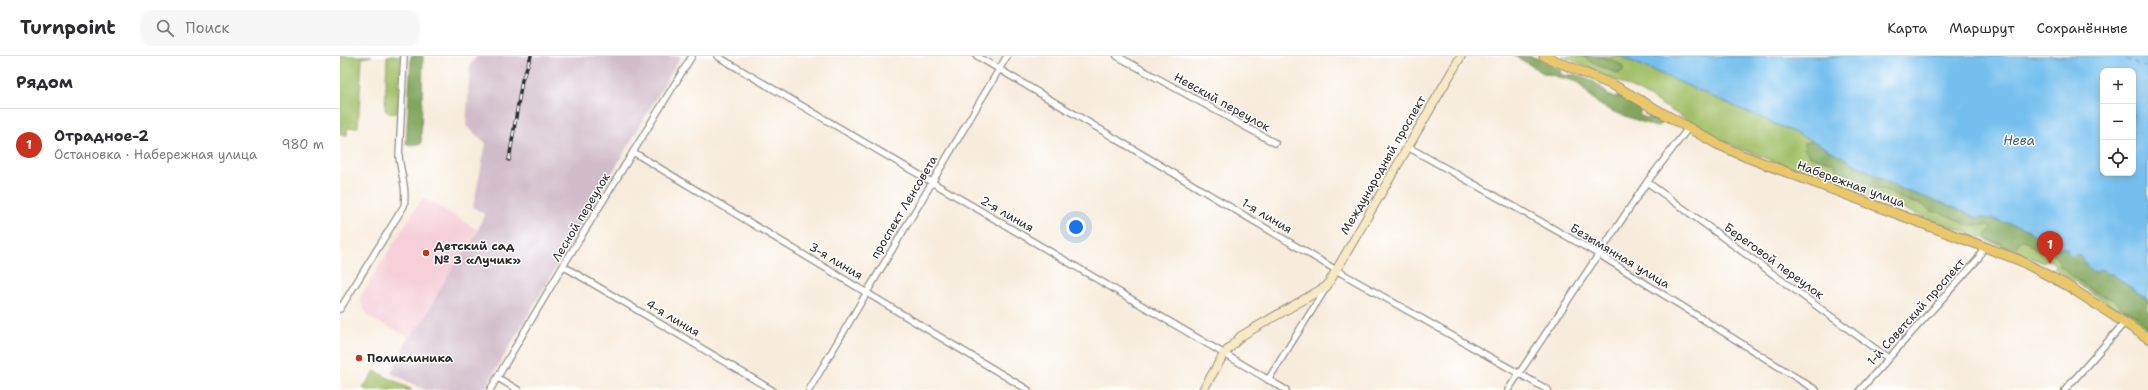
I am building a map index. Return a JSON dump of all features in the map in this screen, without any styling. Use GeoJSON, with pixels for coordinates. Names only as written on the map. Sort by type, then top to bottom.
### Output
{"type":"FeatureCollection","features":[{"type":"Feature","properties":{"kind":"main road","name":"Набережная улица"},"geometry":{"type":"LineString","coordinates":[[1544,56],[1615,86],[1717,144],[1770,167],[1984,246],[2044,272],[2148,338]]}},
{"type":"Feature","properties":{"kind":"street"},"geometry":{"type":"LineString","coordinates":[[340,309],[404,206],[406,188],[400,171],[399,157],[404,56]]}},
{"type":"Feature","properties":{"kind":"street","name":"Лесной переулок"},"geometry":{"type":"LineString","coordinates":[[490,390],[563,266],[692,56]]}},
{"type":"Feature","properties":{"kind":"street","name":"2-я линия"},"geometry":{"type":"LineString","coordinates":[[717,56],[1286,390]]}},
{"type":"Feature","properties":{"kind":"street","name":"1-я линия"},"geometry":{"type":"LineString","coordinates":[[977,56],[1336,270],[1548,390]]}},
{"type":"Feature","properties":{"kind":"street","name":"проспект Ленсовета"},"geometry":{"type":"LineString","coordinates":[[809,390],[865,292],[1007,56]]}},
{"type":"Feature","properties":{"kind":"street","name":"Невский переулок"},"geometry":{"type":"LineString","coordinates":[[1117,56],[1275,143]]}},
{"type":"Feature","properties":{"kind":"street","name":"Международный проспект"},"geometry":{"type":"LineString","coordinates":[[1268,380],[1327,286],[1461,56]]}},
{"type":"Feature","properties":{"kind":"street"},"geometry":{"type":"LineString","coordinates":[[1508,390],[1600,255],[1647,182],[1688,127]]}},
{"type":"Feature","properties":{"kind":"street","name":"Безымянная улица"},"geometry":{"type":"LineString","coordinates":[[1408,147],[1600,255],[1816,390]]}},
{"type":"Feature","properties":{"kind":"street","name":"3-я линия"},"geometry":{"type":"LineString","coordinates":[[633,152],[1028,390]]}},
{"type":"Feature","properties":{"kind":"street","name":"Береговой переулок"},"geometry":{"type":"LineString","coordinates":[[1647,182],[1888,358]]}},
{"type":"Feature","properties":{"kind":"street","name":"1-й Советский проспект"},"geometry":{"type":"LineString","coordinates":[[1860,390],[1978,259],[1984,246]]}},
{"type":"Feature","properties":{"kind":"street","name":"4-я линия"},"geometry":{"type":"LineString","coordinates":[[563,266],[772,390]]}},
{"type":"Feature","properties":{"kind":"street"},"geometry":{"type":"LineString","coordinates":[[1203,390],[1224,354],[1242,336],[1327,286]]}},
{"type":"Feature","properties":{"kind":"street"},"geometry":{"type":"LineString","coordinates":[[2065,390],[2125,322]]}},
{"type":"Feature","properties":{"kind":"street"},"geometry":{"type":"LineString","coordinates":[[498,378],[518,390]]}},
{"type":"Feature","properties":{"kind":"shaded area"},"geometry":{"type":"Polygon","coordinates":[[[477,56],[681,56],[484,390],[425,390],[391,373],[407,340],[424,319],[450,271],[476,235],[484,214],[473,207],[486,143],[466,126],[470,65],[477,56]]]}},
{"type":"Feature","properties":{"kind":"shaded area","name":"Детский сад № 3 «Лучик»"},"geometry":{"type":"Polygon","coordinates":[[[423,197],[478,230],[450,271],[424,319],[409,337],[368,317],[359,299],[423,197]]]}},
{"type":"Feature","properties":{"kind":"green space"},"geometry":{"type":"Polygon","coordinates":[[[340,56],[372,56],[362,58],[358,127],[347,128],[347,135],[340,134],[340,56]]]}},
{"type":"Feature","properties":{"kind":"green space"},"geometry":{"type":"Polygon","coordinates":[[[387,56],[401,56],[398,109],[397,113],[393,114],[385,110],[387,56]]]}},
{"type":"Feature","properties":{"kind":"green space"},"geometry":{"type":"Polygon","coordinates":[[[411,56],[423,56],[421,144],[406,145],[411,56]]]}},
{"type":"Feature","properties":{"kind":"green space"},"geometry":{"type":"Polygon","coordinates":[[[1515,56],[1535,57],[1560,69],[1561,74],[1565,76],[1577,75],[1590,79],[1601,87],[1609,96],[1623,97],[1627,101],[1640,106],[1642,108],[1639,115],[1646,118],[1661,118],[1662,124],[1656,127],[1611,111],[1597,103],[1577,82],[1543,73],[1515,56]]]}},
{"type":"Feature","properties":{"kind":"green space"},"geometry":{"type":"Polygon","coordinates":[[[1561,56],[1620,56],[1993,219],[2148,300],[2148,330],[2054,268],[2056,265],[2047,259],[2044,263],[1731,145],[1638,91],[1561,56]]]}},
{"type":"Feature","properties":{"kind":"green space"},"geometry":{"type":"Polygon","coordinates":[[[1583,56],[1605,58],[1616,62],[1624,69],[1619,74],[1592,63],[1583,56]]]}},
{"type":"Feature","properties":{"kind":"green space"},"geometry":{"type":"Polygon","coordinates":[[[1813,141],[1903,190],[1943,203],[1975,217],[1993,219],[2028,229],[2037,239],[2043,239],[2048,241],[2056,248],[2066,249],[2080,255],[2082,261],[2094,273],[2102,269],[2107,274],[2112,274],[2148,300],[2148,328],[2133,313],[2121,308],[2112,299],[2100,295],[2077,280],[2060,266],[2057,258],[2050,253],[2039,252],[2022,239],[2016,247],[2011,247],[1988,240],[1985,235],[1992,228],[1988,225],[1968,225],[1942,213],[1931,211],[1921,204],[1909,202],[1883,190],[1875,189],[1863,180],[1840,172],[1833,163],[1810,156],[1805,150],[1804,143],[1813,141]]]}},
{"type":"Feature","properties":{"kind":"green space"},"geometry":{"type":"Polygon","coordinates":[[[375,371],[412,390],[366,390],[363,388],[375,371]]]}},
{"type":"Feature","properties":{"kind":"water","name":"Нева"},"geometry":{"type":"Polygon","coordinates":[[[1620,56],[2148,56],[2148,300],[2112,274],[2107,274],[2102,269],[2094,273],[2088,268],[2080,255],[2076,254],[2072,257],[2067,254],[2068,250],[2066,247],[2056,248],[2048,240],[2037,239],[2028,229],[1993,219],[1975,217],[1943,203],[1903,190],[1813,141],[1620,56]]]}},
{"type":"Feature","properties":{"kind":"ferry route"},"geometry":{"type":"LineString","coordinates":[[2117,56],[2148,68]]}},
{"type":"Feature","properties":{"kind":"railway"},"geometry":{"type":"LineString","coordinates":[[509,160],[522,80],[531,56]]}},
{"type":"Feature","properties":{"kind":"place","name":"Детский сад № 3 «Лучик»"},"geometry":{"type":"Point","coordinates":[426,253]}},
{"type":"Feature","properties":{"kind":"place","name":"Отрадное-2"},"geometry":{"type":"Point","coordinates":[2050,264]}},
{"type":"Feature","properties":{"kind":"place","name":"Поликлиника"},"geometry":{"type":"Point","coordinates":[359,358]}}]}
